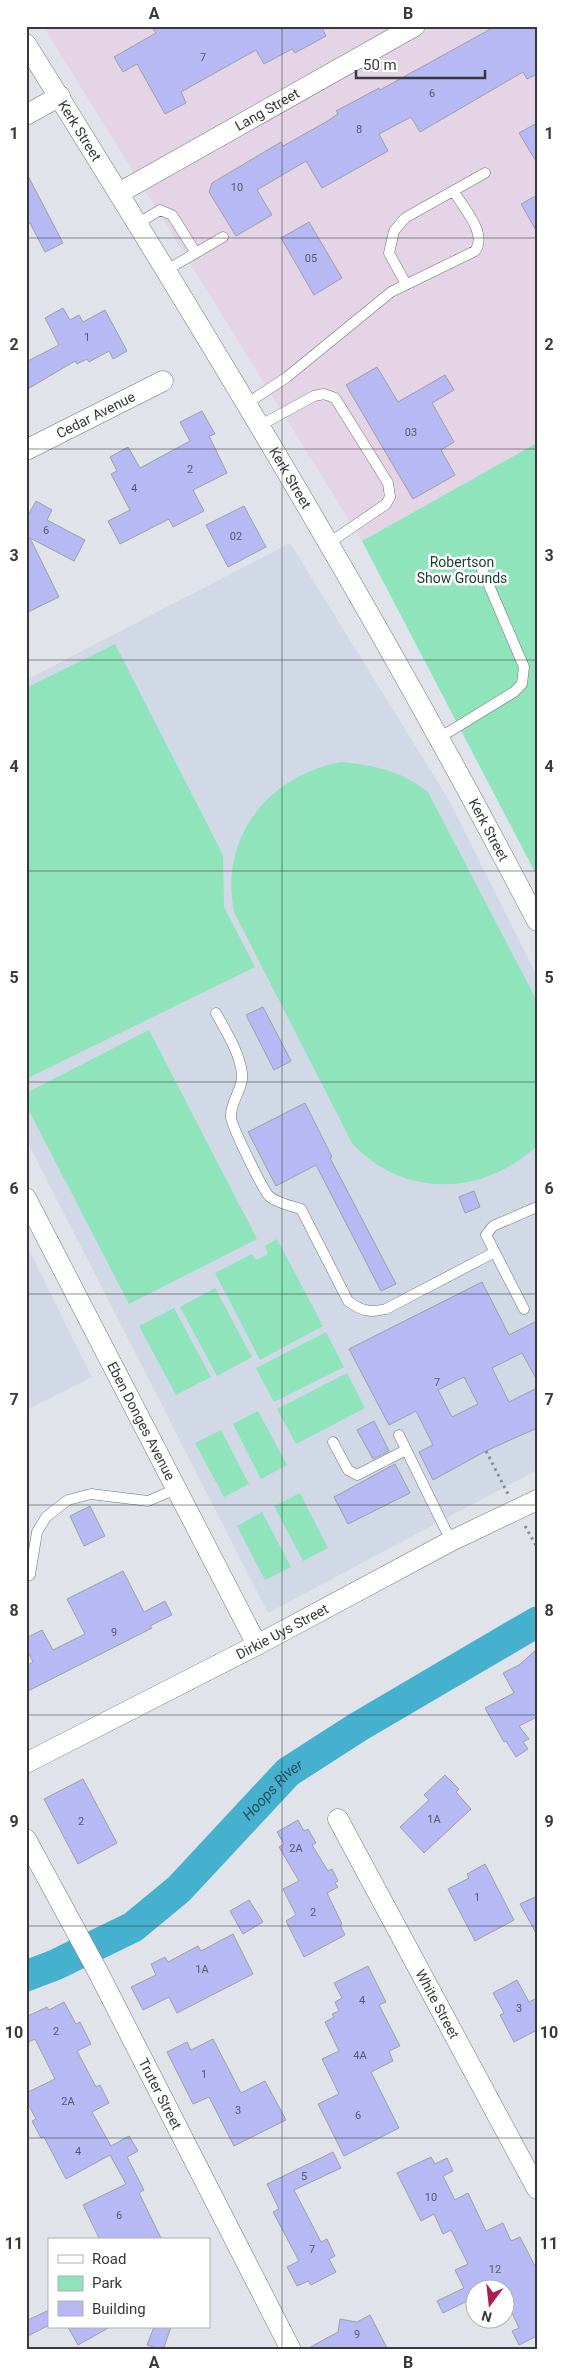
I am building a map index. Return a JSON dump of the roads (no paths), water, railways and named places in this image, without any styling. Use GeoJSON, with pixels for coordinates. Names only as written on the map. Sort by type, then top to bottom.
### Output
{"type":"FeatureCollection","features":[{"type":"Feature","properties":{"kind":"street","name":"Lang Street"},"geometry":{"type":"LineString","coordinates":[[119,193],[415,26]]}},
{"type":"Feature","properties":{"kind":"street","name":"Kerk Street"},"geometry":{"type":"LineString","coordinates":[[26,44],[60,96],[330,543],[439,738],[537,921]]}},
{"type":"Feature","properties":{"kind":"street"},"geometry":{"type":"LineString","coordinates":[[26,115],[60,96]]}},
{"type":"Feature","properties":{"kind":"street","name":"Cedar Avenue"},"geometry":{"type":"LineString","coordinates":[[26,450],[164,381]]}},
{"type":"Feature","properties":{"kind":"street","name":"Eben Donges Avenue"},"geometry":{"type":"LineString","coordinates":[[26,1198],[257,1645]]}},
{"type":"Feature","properties":{"kind":"street","name":"Dirkie Uys Street"},"geometry":{"type":"LineString","coordinates":[[26,1763],[257,1645],[451,1541],[537,1500]]}},
{"type":"Feature","properties":{"kind":"street","name":"White Street"},"geometry":{"type":"LineString","coordinates":[[338,1819],[537,2188]]}},
{"type":"Feature","properties":{"kind":"street","name":"Truter Street"},"geometry":{"type":"LineString","coordinates":[[26,1839],[80,1937],[291,2350]]}},
{"type":"Feature","properties":{"kind":"lane"},"geometry":{"type":"LineString","coordinates":[[406,284],[389,253],[394,231],[406,218],[485,173]]}},
{"type":"Feature","properties":{"kind":"lane"},"geometry":{"type":"LineString","coordinates":[[246,404],[287,377],[391,292],[467,256],[480,244],[480,235],[454,192]]}},
{"type":"Feature","properties":{"kind":"lane"},"geometry":{"type":"LineString","coordinates":[[137,224],[160,210],[169,213],[196,253]]}},
{"type":"Feature","properties":{"kind":"lane"},"geometry":{"type":"LineString","coordinates":[[165,271],[223,237]]}},
{"type":"Feature","properties":{"kind":"lane"},"geometry":{"type":"LineString","coordinates":[[259,426],[314,396],[324,394],[335,398],[388,484],[390,497],[386,504],[330,543]]}},
{"type":"Feature","properties":{"kind":"lane"},"geometry":{"type":"LineString","coordinates":[[439,738],[514,692],[522,684],[524,667],[479,562]]}},
{"type":"Feature","properties":{"kind":"lane"},"geometry":{"type":"LineString","coordinates":[[216,1013],[238,1055],[243,1075],[239,1092],[234,1100],[231,1118],[262,1187],[270,1198],[301,1209],[348,1301],[358,1309],[371,1312],[386,1309],[493,1252]]}},
{"type":"Feature","properties":{"kind":"lane"},"geometry":{"type":"LineString","coordinates":[[524,1309],[493,1252],[486,1235],[493,1226],[537,1207]]}},
{"type":"Feature","properties":{"kind":"lane"},"geometry":{"type":"LineString","coordinates":[[398,1435],[451,1541]]}},
{"type":"Feature","properties":{"kind":"lane"},"geometry":{"type":"LineString","coordinates":[[333,1442],[348,1470],[357,1475],[406,1450]]}},
{"type":"Feature","properties":{"kind":"lane"},"geometry":{"type":"LineString","coordinates":[[30,1575],[37,1532],[46,1517],[62,1504],[77,1497],[91,1494],[148,1501],[176,1489]]}},
{"type":"Feature","properties":{"kind":"waterway","name":"Hoops River"},"geometry":{"type":"LineString","coordinates":[[26,1976],[55,1965],[133,1927],[179,1889],[288,1772],[358,1727],[537,1622]]}},
{"type":"Feature","properties":{"kind":"park label","name":"Robertson Show Grounds"},"geometry":{"type":"Point","coordinates":[462,570]}}]}
